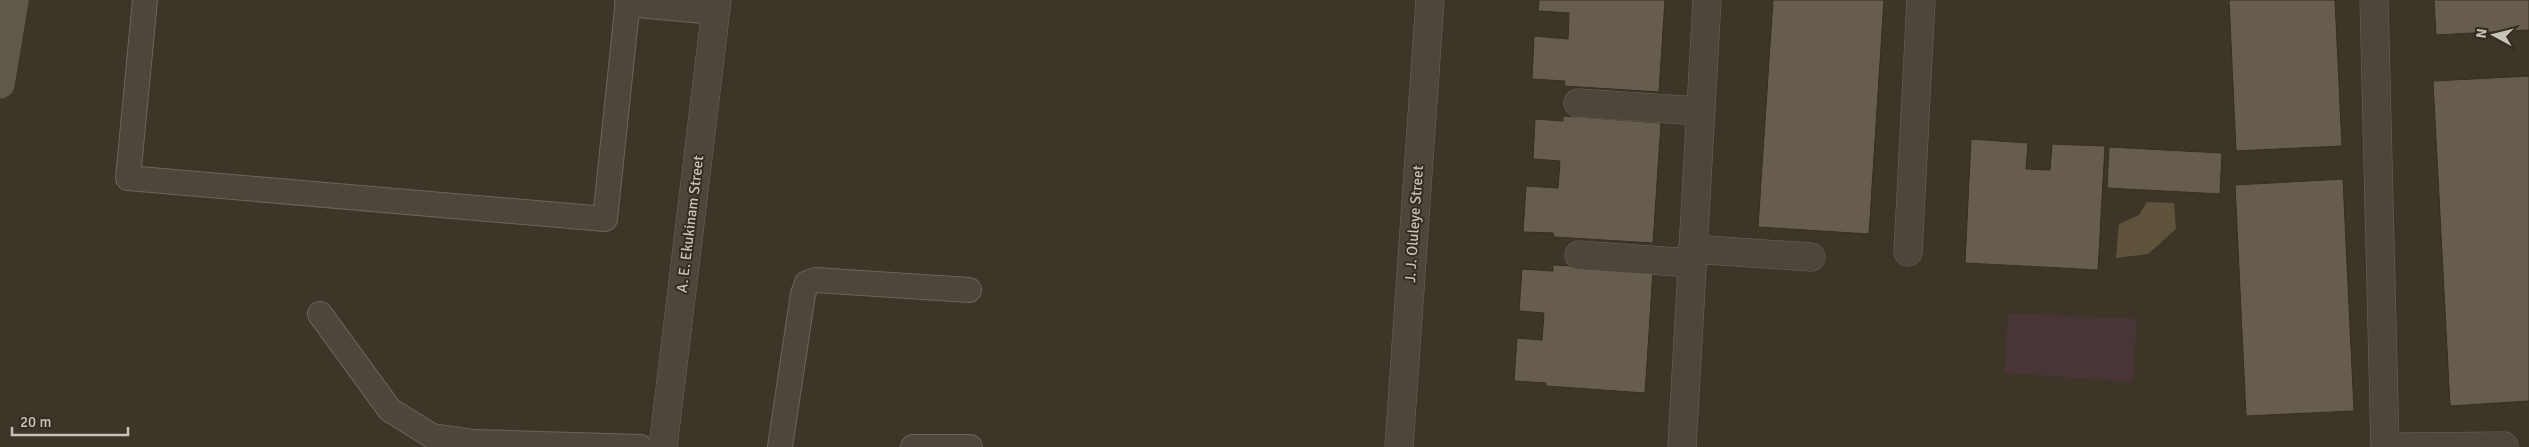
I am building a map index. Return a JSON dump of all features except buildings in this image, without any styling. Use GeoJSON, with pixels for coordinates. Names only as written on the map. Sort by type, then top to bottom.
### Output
{"type":"FeatureCollection","features":[{"type":"Feature","properties":{"kind":"main road"},"geometry":{"type":"LineString","coordinates":[[0,84],[14,0]]}},
{"type":"Feature","properties":{"kind":"street","name":"J. J. Oluleye Street"},"geometry":{"type":"LineString","coordinates":[[1398,447],[1430,0]]}},
{"type":"Feature","properties":{"kind":"street"},"geometry":{"type":"LineString","coordinates":[[1682,447],[1707,0]]}},
{"type":"Feature","properties":{"kind":"street"},"geometry":{"type":"LineString","coordinates":[[1908,252],[1921,0]]}},
{"type":"Feature","properties":{"kind":"street"},"geometry":{"type":"LineString","coordinates":[[2374,0],[2385,447]]}},
{"type":"Feature","properties":{"kind":"street","name":"A. E. Ekukinam Street"},"geometry":{"type":"LineString","coordinates":[[663,447],[716,6]]}},
{"type":"Feature","properties":{"kind":"street"},"geometry":{"type":"LineString","coordinates":[[1578,103],[1700,111]]}},
{"type":"Feature","properties":{"kind":"street"},"geometry":{"type":"LineString","coordinates":[[1579,255],[1812,257]]}},
{"type":"Feature","properties":{"kind":"street"},"geometry":{"type":"LineString","coordinates":[[2402,447],[2504,446]]}},
{"type":"Feature","properties":{"kind":"lane"},"geometry":{"type":"LineString","coordinates":[[145,0],[128,178],[605,219],[627,2],[716,6]]}},
{"type":"Feature","properties":{"kind":"lane"},"geometry":{"type":"LineString","coordinates":[[780,447],[803,294],[807,283],[816,280],[969,290]]}},
{"type":"Feature","properties":{"kind":"lane"},"geometry":{"type":"LineString","coordinates":[[320,314],[390,410],[432,436],[474,442],[640,447]]}},
{"type":"Feature","properties":{"kind":"lane"},"geometry":{"type":"LineString","coordinates":[[913,447],[970,447]]}},
{"type":"Feature","properties":{"kind":"shaded area"},"geometry":{"type":"Polygon","coordinates":[[[2147,202],[2174,203],[2176,229],[2148,254],[2116,258],[2119,224],[2139,215],[2147,202]]]}},
{"type":"Feature","properties":{"kind":"shaded area"},"geometry":{"type":"Polygon","coordinates":[[[2008,313],[2137,319],[2133,382],[2004,373],[2008,313]]]}}]}
